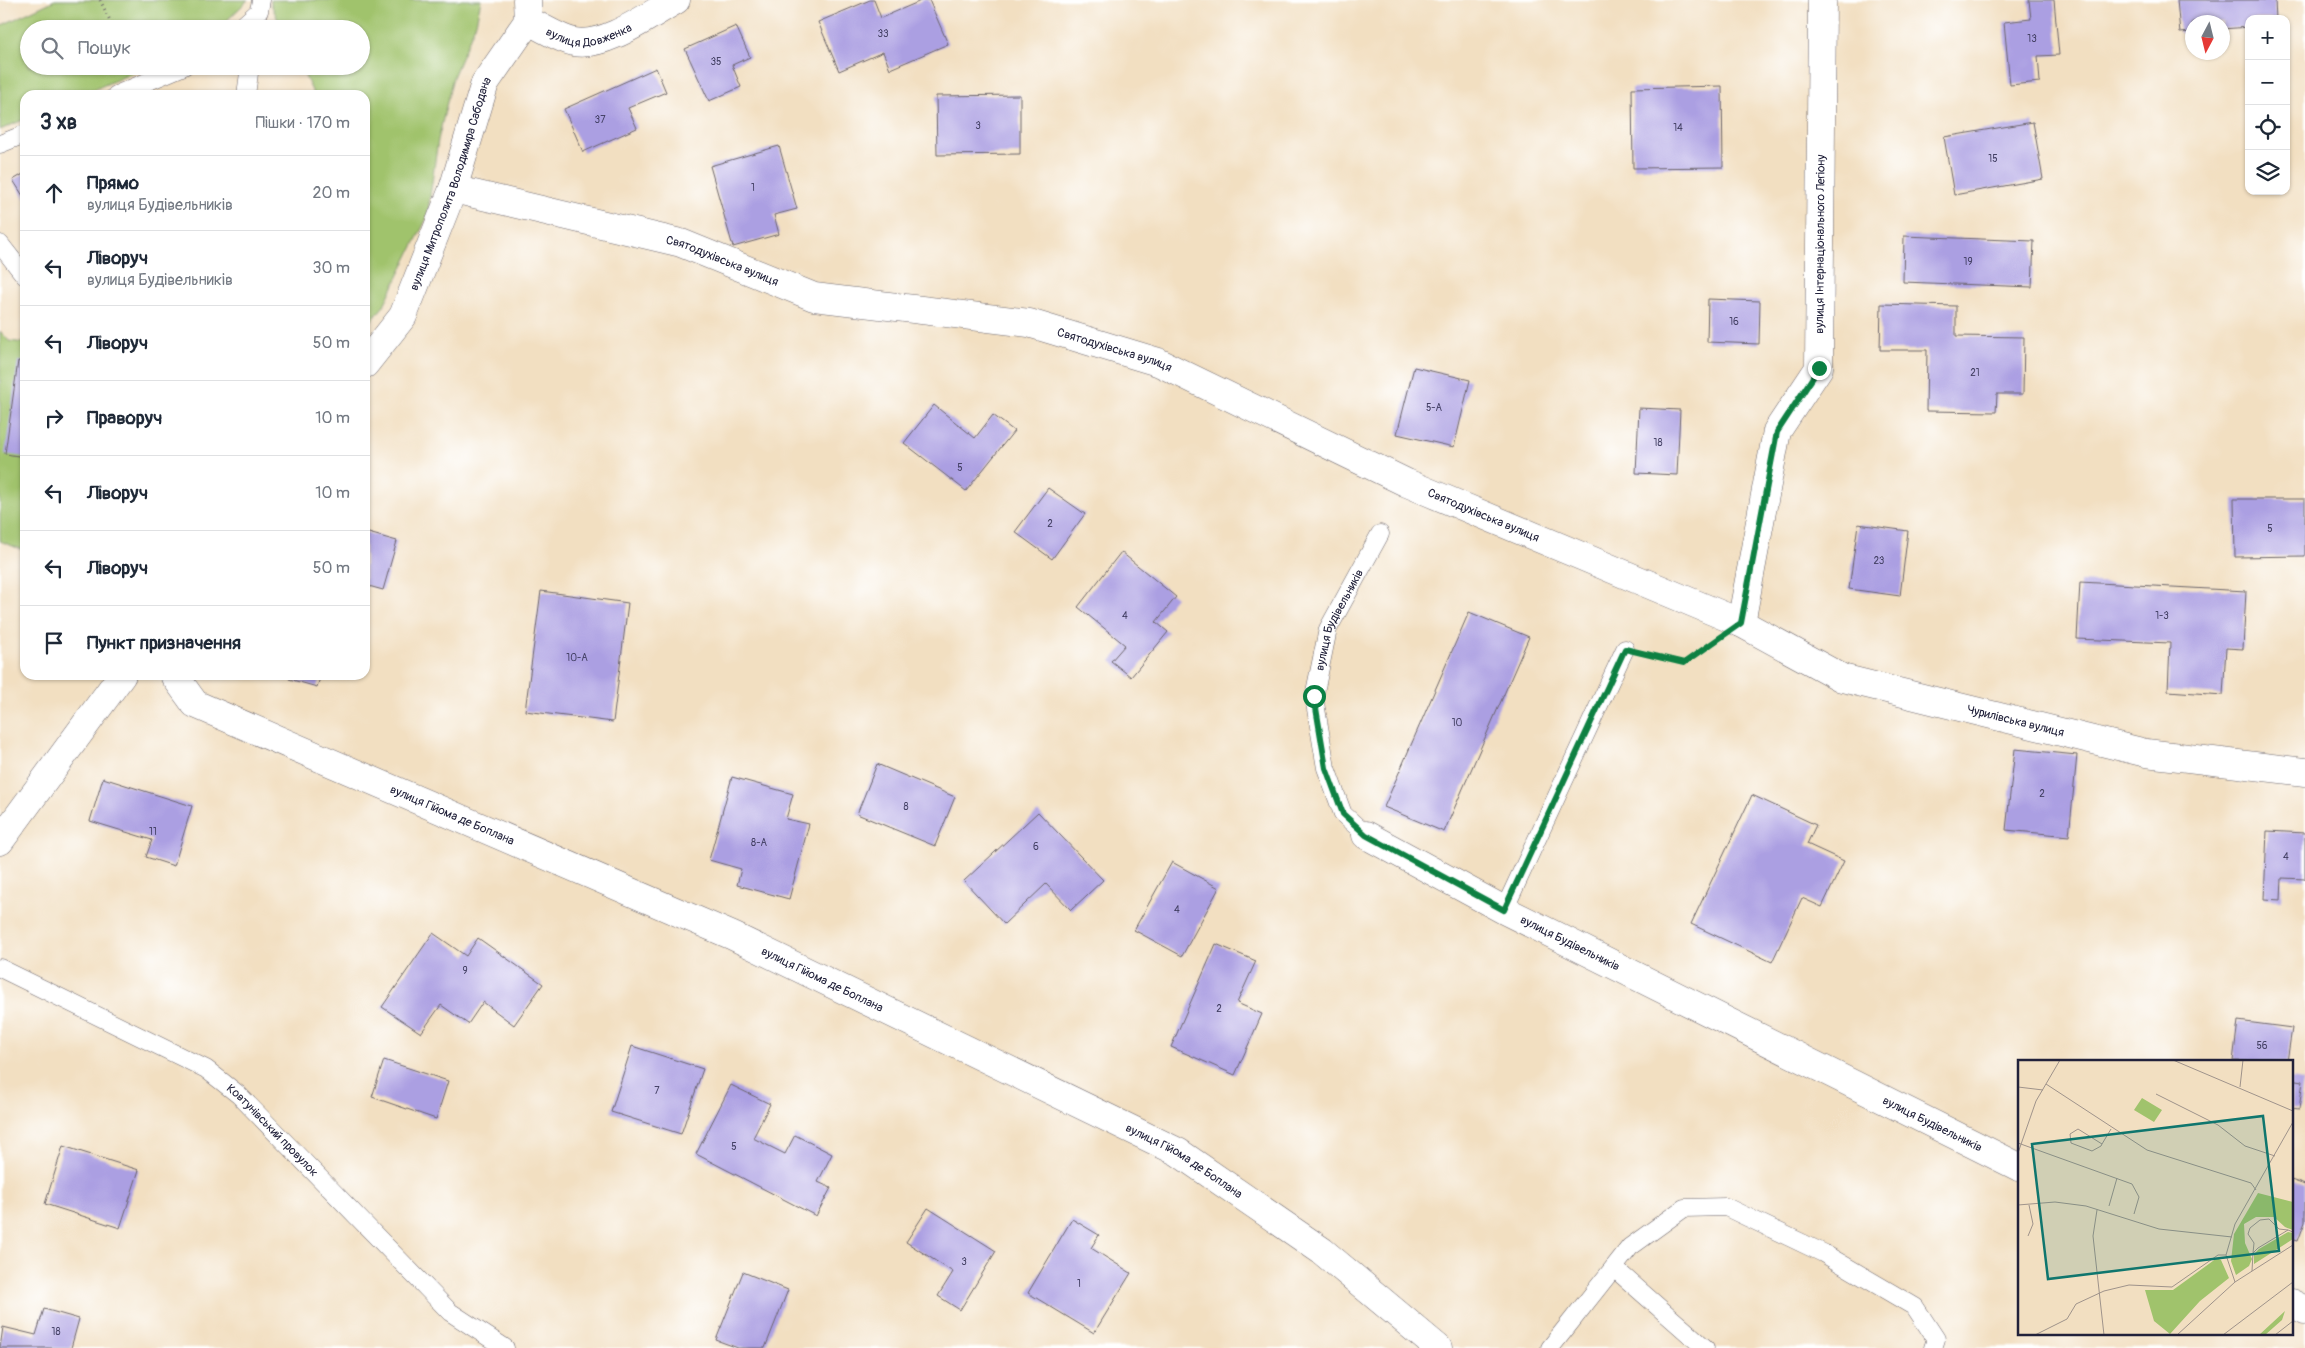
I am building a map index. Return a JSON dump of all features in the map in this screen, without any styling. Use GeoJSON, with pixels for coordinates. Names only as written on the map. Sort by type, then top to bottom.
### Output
{"type":"FeatureCollection","features":[{"type":"Feature","properties":{"kind":"street","name":"вулиця Довженка"},"geometry":{"type":"LineString","coordinates":[[528,10],[574,42],[594,41],[610,36],[676,0]]}},
{"type":"Feature","properties":{"kind":"street","name":"вулиця Інтернаціонального Легіону"},"geometry":{"type":"LineString","coordinates":[[1741,623],[1777,432],[1819,368],[1822,0]]}},
{"type":"Feature","properties":{"kind":"street","name":"вулиця Митрополита Володимира Сабодана"},"geometry":{"type":"LineString","coordinates":[[370,358],[403,316],[453,189],[485,83],[528,10]]}},
{"type":"Feature","properties":{"kind":"street","name":"Святодухівська вулиця"},"geometry":{"type":"LineString","coordinates":[[453,189],[681,243],[814,297],[1029,323],[1158,362],[1407,483],[1741,623]]}},
{"type":"Feature","properties":{"kind":"street","name":"Чурилівська вулиця"},"geometry":{"type":"LineString","coordinates":[[1741,623],[1842,678],[2146,753],[2305,772]]}},
{"type":"Feature","properties":{"kind":"street"},"geometry":{"type":"LineString","coordinates":[[0,841],[118,680]]}},
{"type":"Feature","properties":{"kind":"street","name":"вулиця Гійома де Боплана"},"geometry":{"type":"LineString","coordinates":[[178,680],[195,704],[733,936],[1178,1152],[1322,1252],[1438,1348]]}},
{"type":"Feature","properties":{"kind":"street","name":"вулиця Будівельників"},"geometry":{"type":"LineString","coordinates":[[1366,835],[1504,910],[2018,1167]]}},
{"type":"Feature","properties":{"kind":"street"},"geometry":{"type":"LineString","coordinates":[[2292,1304],[2305,1310]]}},
{"type":"Feature","properties":{"kind":"lane"},"geometry":{"type":"LineString","coordinates":[[247,20],[260,6]]}},
{"type":"Feature","properties":{"kind":"lane"},"geometry":{"type":"LineString","coordinates":[[258,20],[260,6]]}},
{"type":"Feature","properties":{"kind":"lane"},"geometry":{"type":"LineString","coordinates":[[128,90],[163,75]]}},
{"type":"Feature","properties":{"kind":"lane"},"geometry":{"type":"LineString","coordinates":[[247,90],[249,75]]}},
{"type":"Feature","properties":{"kind":"lane"},"geometry":{"type":"LineString","coordinates":[[0,144],[20,136]]}},
{"type":"Feature","properties":{"kind":"lane"},"geometry":{"type":"LineString","coordinates":[[0,244],[20,270]]}},
{"type":"Feature","properties":{"kind":"lane","name":"вулиця Будівельників"},"geometry":{"type":"LineString","coordinates":[[1366,835],[1343,814],[1326,768],[1314,696],[1328,629],[1380,534]]}},
{"type":"Feature","properties":{"kind":"lane"},"geometry":{"type":"LineString","coordinates":[[1504,910],[1625,649]]}},
{"type":"Feature","properties":{"kind":"lane","name":"Ковтунівський провулок"},"geometry":{"type":"LineString","coordinates":[[0,968],[206,1069],[239,1095],[450,1312],[505,1348]]}},
{"type":"Feature","properties":{"kind":"lane"},"geometry":{"type":"LineString","coordinates":[[1550,1348],[1630,1247],[1684,1208],[1726,1207],[1823,1253],[1915,1307],[1936,1339],[1933,1348]]}},
{"type":"Feature","properties":{"kind":"lane"},"geometry":{"type":"LineString","coordinates":[[1614,1268],[1705,1348]]}},
{"type":"Feature","properties":{"kind":"path"},"geometry":{"type":"LineString","coordinates":[[100,0],[110,20]]}},
{"type":"Feature","properties":{"kind":"path"},"geometry":{"type":"LineString","coordinates":[[1625,649],[1684,663],[1741,623]]}},
{"type":"Feature","properties":{"kind":"green space"},"geometry":{"type":"Polygon","coordinates":[[[55,0],[248,0],[227,20],[20,20],[20,75],[128,75],[93,90],[20,90],[20,121],[0,130],[0,26],[55,0]]]}},
{"type":"Feature","properties":{"kind":"green space"},"geometry":{"type":"Polygon","coordinates":[[[271,0],[481,0],[476,23],[453,77],[438,140],[427,218],[383,307],[370,322],[370,90],[312,90],[304,75],[370,75],[370,20],[278,20],[271,0]]]}},
{"type":"Feature","properties":{"kind":"green space"},"geometry":{"type":"Polygon","coordinates":[[[0,331],[9,341],[20,342],[20,549],[0,541],[0,331]]]}},
{"type":"Feature","properties":{"kind":"building"},"geometry":{"type":"Polygon","coordinates":[[[874,0],[881,18],[923,0],[929,0],[948,44],[890,69],[883,52],[839,71],[818,22],[874,0]]]}},
{"type":"Feature","properties":{"kind":"building"},"geometry":{"type":"Polygon","coordinates":[[[2029,0],[2054,0],[2059,55],[2038,56],[2040,82],[2010,85],[2004,22],[2031,19],[2029,0]]]}},
{"type":"Feature","properties":{"kind":"building"},"geometry":{"type":"Polygon","coordinates":[[[2177,0],[2275,0],[2276,15],[2245,15],[2245,27],[2230,28],[2230,15],[2185,15],[2185,33],[2180,33],[2177,0]]]}},
{"type":"Feature","properties":{"kind":"building"},"geometry":{"type":"Polygon","coordinates":[[[736,26],[750,57],[732,65],[741,87],[709,101],[685,49],[736,26]]]}},
{"type":"Feature","properties":{"kind":"building"},"geometry":{"type":"Polygon","coordinates":[[[656,68],[666,92],[628,108],[637,128],[583,152],[564,109],[656,68]]]}},
{"type":"Feature","properties":{"kind":"building"},"geometry":{"type":"Polygon","coordinates":[[[1722,86],[1723,167],[1633,168],[1632,88],[1722,86]]]}},
{"type":"Feature","properties":{"kind":"building"},"geometry":{"type":"Polygon","coordinates":[[[1020,95],[1020,154],[937,155],[936,96],[1020,95]]]}},
{"type":"Feature","properties":{"kind":"building"},"geometry":{"type":"Polygon","coordinates":[[[2033,122],[2043,179],[1954,195],[1944,137],[2033,122]]]}},
{"type":"Feature","properties":{"kind":"building"},"geometry":{"type":"Polygon","coordinates":[[[779,146],[797,209],[774,215],[779,234],[733,247],[710,166],[779,146]]]}},
{"type":"Feature","properties":{"kind":"building"},"geometry":{"type":"Polygon","coordinates":[[[20,176],[20,191],[13,180],[20,176]]]}},
{"type":"Feature","properties":{"kind":"building"},"geometry":{"type":"Polygon","coordinates":[[[1904,236],[2034,241],[2032,287],[1903,282],[1904,236]]]}},
{"type":"Feature","properties":{"kind":"building"},"geometry":{"type":"Polygon","coordinates":[[[1708,299],[1760,301],[1759,344],[1707,342],[1708,299]]]}},
{"type":"Feature","properties":{"kind":"building"},"geometry":{"type":"Polygon","coordinates":[[[1881,304],[1956,306],[1956,336],[2024,337],[2023,394],[1997,394],[1996,412],[1926,411],[1927,350],[1880,350],[1881,304]]]}},
{"type":"Feature","properties":{"kind":"building"},"geometry":{"type":"Polygon","coordinates":[[[18,361],[20,361],[20,456],[5,454],[18,361]]]}},
{"type":"Feature","properties":{"kind":"building"},"geometry":{"type":"Polygon","coordinates":[[[1414,367],[1470,380],[1454,447],[1397,434],[1414,367]]]}},
{"type":"Feature","properties":{"kind":"building"},"geometry":{"type":"Polygon","coordinates":[[[934,405],[975,438],[993,415],[1014,431],[966,491],[904,443],[934,405]]]}},
{"type":"Feature","properties":{"kind":"building"},"geometry":{"type":"Polygon","coordinates":[[[1639,408],[1680,410],[1677,475],[1636,473],[1639,408]]]}},
{"type":"Feature","properties":{"kind":"building"},"geometry":{"type":"Polygon","coordinates":[[[1048,488],[1085,514],[1052,559],[1015,532],[1048,488]]]}},
{"type":"Feature","properties":{"kind":"building"},"geometry":{"type":"Polygon","coordinates":[[[2234,499],[2305,499],[2305,556],[2235,557],[2234,499]]]}},
{"type":"Feature","properties":{"kind":"building"},"geometry":{"type":"Polygon","coordinates":[[[1858,524],[1908,531],[1900,596],[1849,589],[1858,524]]]}},
{"type":"Feature","properties":{"kind":"building"},"geometry":{"type":"Polygon","coordinates":[[[370,533],[397,541],[383,590],[370,586],[370,533]]]}},
{"type":"Feature","properties":{"kind":"building"},"geometry":{"type":"Polygon","coordinates":[[[1121,552],[1176,597],[1156,622],[1168,632],[1131,677],[1111,661],[1125,645],[1078,607],[1121,552]]]}},
{"type":"Feature","properties":{"kind":"building"},"geometry":{"type":"Polygon","coordinates":[[[2080,582],[2246,591],[2243,649],[2226,648],[2223,695],[2168,691],[2170,643],[2077,639],[2080,582]]]}},
{"type":"Feature","properties":{"kind":"building"},"geometry":{"type":"Polygon","coordinates":[[[541,591],[628,603],[613,722],[525,711],[541,591]]]}},
{"type":"Feature","properties":{"kind":"building"},"geometry":{"type":"Polygon","coordinates":[[[1469,612],[1529,637],[1444,832],[1384,807],[1469,612]]]}},
{"type":"Feature","properties":{"kind":"building"},"geometry":{"type":"Polygon","coordinates":[[[292,680],[319,680],[317,687],[292,680]]]}},
{"type":"Feature","properties":{"kind":"building"},"geometry":{"type":"Polygon","coordinates":[[[2015,749],[2077,755],[2069,836],[2006,830],[2015,749]]]}},
{"type":"Feature","properties":{"kind":"building"},"geometry":{"type":"Polygon","coordinates":[[[877,764],[955,797],[935,846],[857,814],[877,764]]]}},
{"type":"Feature","properties":{"kind":"building"},"geometry":{"type":"Polygon","coordinates":[[[732,777],[793,794],[786,819],[809,824],[789,899],[737,885],[741,869],[709,860],[732,777]]]}},
{"type":"Feature","properties":{"kind":"building"},"geometry":{"type":"Polygon","coordinates":[[[103,778],[192,806],[174,866],[146,857],[152,840],[90,821],[103,778]]]}},
{"type":"Feature","properties":{"kind":"building"},"geometry":{"type":"Polygon","coordinates":[[[1752,795],[1816,825],[1807,844],[1844,861],[1822,907],[1802,898],[1772,962],[1691,924],[1752,795]]]}},
{"type":"Feature","properties":{"kind":"building"},"geometry":{"type":"Polygon","coordinates":[[[1038,812],[1103,880],[1071,910],[1046,884],[1004,924],[964,881],[1038,812]]]}},
{"type":"Feature","properties":{"kind":"building"},"geometry":{"type":"Polygon","coordinates":[[[2267,831],[2305,833],[2305,879],[2282,878],[2281,900],[2264,899],[2267,831]]]}},
{"type":"Feature","properties":{"kind":"building"},"geometry":{"type":"Polygon","coordinates":[[[1172,862],[1219,888],[1182,956],[1134,930],[1172,862]]]}},
{"type":"Feature","properties":{"kind":"building"},"geometry":{"type":"Polygon","coordinates":[[[433,933],[466,956],[478,938],[543,984],[514,1025],[483,1002],[468,1024],[441,1005],[421,1033],[382,1007],[433,933]]]}},
{"type":"Feature","properties":{"kind":"building"},"geometry":{"type":"Polygon","coordinates":[[[1216,944],[1256,961],[1237,1003],[1262,1014],[1235,1075],[1171,1047],[1216,944]]]}},
{"type":"Feature","properties":{"kind":"building"},"geometry":{"type":"Polygon","coordinates":[[[2238,1021],[2292,1028],[2287,1060],[2233,1060],[2238,1021]]]}},
{"type":"Feature","properties":{"kind":"building"},"geometry":{"type":"Polygon","coordinates":[[[632,1046],[703,1069],[681,1134],[611,1112],[632,1046]]]}},
{"type":"Feature","properties":{"kind":"building"},"geometry":{"type":"Polygon","coordinates":[[[384,1060],[448,1081],[436,1119],[372,1097],[384,1060]]]}},
{"type":"Feature","properties":{"kind":"building"},"geometry":{"type":"Polygon","coordinates":[[[2292,1079],[2303,1081],[2299,1109],[2292,1108],[2292,1079]]]}},
{"type":"Feature","properties":{"kind":"building"},"geometry":{"type":"Polygon","coordinates":[[[731,1085],[770,1104],[753,1138],[785,1154],[795,1135],[832,1154],[818,1182],[831,1188],[816,1216],[696,1154],[731,1085]]]}},
{"type":"Feature","properties":{"kind":"building"},"geometry":{"type":"Polygon","coordinates":[[[63,1146],[139,1170],[120,1228],[45,1204],[63,1146]]]}},
{"type":"Feature","properties":{"kind":"building"},"geometry":{"type":"Polygon","coordinates":[[[2292,1180],[2305,1185],[2305,1222],[2298,1241],[2292,1239],[2292,1180]]]}},
{"type":"Feature","properties":{"kind":"building"},"geometry":{"type":"Polygon","coordinates":[[[928,1208],[996,1251],[960,1310],[938,1296],[953,1272],[906,1242],[928,1208]]]}},
{"type":"Feature","properties":{"kind":"building"},"geometry":{"type":"Polygon","coordinates":[[[1072,1219],[1099,1235],[1091,1248],[1131,1273],[1094,1333],[1028,1293],[1072,1219]]]}},
{"type":"Feature","properties":{"kind":"building"},"geometry":{"type":"Polygon","coordinates":[[[743,1272],[788,1290],[765,1348],[738,1348],[716,1340],[743,1272]]]}},
{"type":"Feature","properties":{"kind":"building"},"geometry":{"type":"Polygon","coordinates":[[[44,1309],[79,1319],[71,1348],[0,1348],[3,1327],[36,1335],[44,1309]]]}},
{"type":"Feature","properties":{"kind":"route"},"geometry":{"type":"LineString","coordinates":[[1314,696],[1326,768],[1343,814],[1366,835],[1504,910],[1625,649],[1684,663],[1741,623],[1777,432],[1819,368]]}}]}
